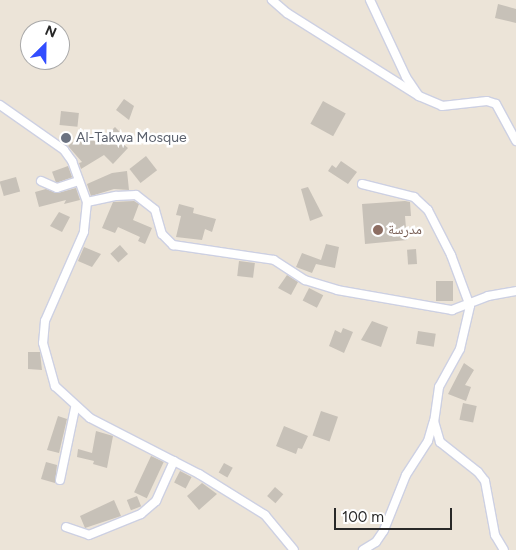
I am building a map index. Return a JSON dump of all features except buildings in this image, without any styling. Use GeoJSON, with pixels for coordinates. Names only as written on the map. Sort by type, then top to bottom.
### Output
{"type":"FeatureCollection","features":[{"type":"Feature","properties":{"kind":"street"},"geometry":{"type":"LineString","coordinates":[[272,0],[287,13],[419,96],[442,106],[487,101],[496,104],[516,140]]}},
{"type":"Feature","properties":{"kind":"street"},"geometry":{"type":"LineString","coordinates":[[370,0],[406,77],[419,96]]}},
{"type":"Feature","properties":{"kind":"street"},"geometry":{"type":"LineString","coordinates":[[0,105],[64,150],[87,202],[84,232],[45,321],[43,343],[56,386],[76,408],[174,461],[265,515],[294,550]]}},
{"type":"Feature","properties":{"kind":"street"},"geometry":{"type":"LineString","coordinates":[[41,181],[57,188],[79,181]]}},
{"type":"Feature","properties":{"kind":"street"},"geometry":{"type":"LineString","coordinates":[[362,184],[414,197],[428,210],[451,255],[470,306],[460,350],[439,387],[434,421],[428,441],[406,475],[384,530],[376,542],[363,550]]}},
{"type":"Feature","properties":{"kind":"street"},"geometry":{"type":"LineString","coordinates":[[87,202],[116,196],[136,195],[155,210],[162,234],[173,245],[274,260],[305,280],[337,290],[452,310],[470,306],[488,296],[516,291]]}},
{"type":"Feature","properties":{"kind":"street"},"geometry":{"type":"LineString","coordinates":[[60,480],[76,408]]}},
{"type":"Feature","properties":{"kind":"street"},"geometry":{"type":"LineString","coordinates":[[434,421],[440,442],[478,472],[485,481],[495,535],[504,550]]}},
{"type":"Feature","properties":{"kind":"street"},"geometry":{"type":"LineString","coordinates":[[66,527],[88,535],[141,514],[156,501],[174,461]]}},
{"type":"Feature","properties":{"kind":"place","name":"Al-Takwa Mosque"},"geometry":{"type":"Point","coordinates":[66,138]}},
{"type":"Feature","properties":{"kind":"place","name":"مدرسة"},"geometry":{"type":"Point","coordinates":[378,230]}}]}
